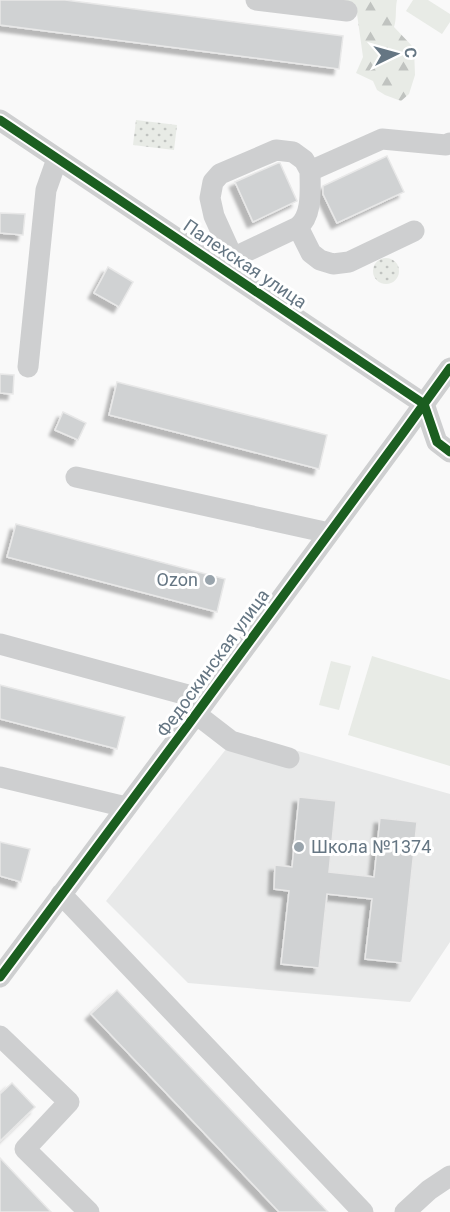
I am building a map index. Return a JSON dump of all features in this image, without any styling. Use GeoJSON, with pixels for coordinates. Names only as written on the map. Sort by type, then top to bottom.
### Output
{"type":"FeatureCollection","features":[{"type":"Feature","properties":{"kind":"street"},"geometry":{"type":"LineString","coordinates":[[256,0],[347,10]]}},
{"type":"Feature","properties":{"kind":"street","name":"Палехская улица"},"geometry":{"type":"LineString","coordinates":[[0,120],[57,159],[225,262],[397,387],[424,404]]}},
{"type":"Feature","properties":{"kind":"street"},"geometry":{"type":"LineString","coordinates":[[310,171],[382,139],[446,145],[450,143]]}},
{"type":"Feature","properties":{"kind":"street"},"geometry":{"type":"LineString","coordinates":[[276,150],[293,152],[304,160],[310,171],[309,208],[304,222],[298,227],[225,262],[210,198],[213,182],[220,174],[276,150]]}},
{"type":"Feature","properties":{"kind":"street"},"geometry":{"type":"LineString","coordinates":[[28,367],[46,190],[57,159]]}},
{"type":"Feature","properties":{"kind":"street"},"geometry":{"type":"LineString","coordinates":[[298,227],[311,254],[333,264],[349,262],[414,231]]}},
{"type":"Feature","properties":{"kind":"street","name":"Федоскинская улица"},"geometry":{"type":"LineString","coordinates":[[0,976],[450,368]]}},
{"type":"Feature","properties":{"kind":"street"},"geometry":{"type":"LineString","coordinates":[[424,404],[437,442],[450,452]]}},
{"type":"Feature","properties":{"kind":"street"},"geometry":{"type":"LineString","coordinates":[[76,477],[329,533]]}},
{"type":"Feature","properties":{"kind":"street"},"geometry":{"type":"LineString","coordinates":[[0,644],[201,707],[231,741],[289,758]]}},
{"type":"Feature","properties":{"kind":"street"},"geometry":{"type":"LineString","coordinates":[[0,777],[126,807]]}},
{"type":"Feature","properties":{"kind":"street"},"geometry":{"type":"LineString","coordinates":[[61,894],[363,1212]]}},
{"type":"Feature","properties":{"kind":"street"},"geometry":{"type":"LineString","coordinates":[[0,1036],[69,1102],[25,1149],[89,1212]]}},
{"type":"Feature","properties":{"kind":"street"},"geometry":{"type":"LineString","coordinates":[[405,1212],[429,1190],[450,1176]]}},
{"type":"Feature","properties":{"kind":"shaded area","name":"Школа №1374"},"geometry":{"type":"Polygon","coordinates":[[[238,734],[450,794],[450,942],[410,1002],[188,983],[106,901],[238,734]]]}},
{"type":"Feature","properties":{"kind":"green space"},"geometry":{"type":"Polygon","coordinates":[[[309,0],[397,0],[394,27],[414,48],[415,75],[409,94],[401,101],[385,95],[377,90],[373,81],[356,73],[363,57],[357,14],[350,10],[309,0]]]}},
{"type":"Feature","properties":{"kind":"green space"},"geometry":{"type":"Polygon","coordinates":[[[413,0],[428,0],[450,14],[450,22],[442,34],[406,11],[413,0]]]}},
{"type":"Feature","properties":{"kind":"green space"},"geometry":{"type":"Polygon","coordinates":[[[136,120],[177,125],[174,150],[133,145],[136,120]]]}},
{"type":"Feature","properties":{"kind":"green space"},"geometry":{"type":"Polygon","coordinates":[[[386,258],[395,262],[399,271],[395,280],[386,284],[377,280],[373,271],[377,262],[386,258]]]}},
{"type":"Feature","properties":{"kind":"green space"},"geometry":{"type":"Polygon","coordinates":[[[372,656],[450,680],[450,766],[348,735],[372,656]]]}},
{"type":"Feature","properties":{"kind":"green space"},"geometry":{"type":"Polygon","coordinates":[[[331,661],[351,666],[339,710],[319,705],[331,661]]]}},
{"type":"Feature","properties":{"kind":"building"},"geometry":{"type":"Polygon","coordinates":[[[0,0],[65,0],[343,36],[339,69],[0,25],[0,0]]]}},
{"type":"Feature","properties":{"kind":"building"},"geometry":{"type":"Polygon","coordinates":[[[387,156],[404,192],[337,223],[323,194],[323,186],[387,156]]]}},
{"type":"Feature","properties":{"kind":"building"},"geometry":{"type":"Polygon","coordinates":[[[278,163],[297,201],[253,222],[235,182],[278,163]]]}},
{"type":"Feature","properties":{"kind":"building"},"geometry":{"type":"Polygon","coordinates":[[[0,213],[25,214],[23,235],[0,233],[0,213]]]}},
{"type":"Feature","properties":{"kind":"building"},"geometry":{"type":"Polygon","coordinates":[[[108,267],[133,282],[119,307],[94,293],[108,267]]]}},
{"type":"Feature","properties":{"kind":"building"},"geometry":{"type":"Polygon","coordinates":[[[0,374],[14,375],[13,394],[0,393],[0,374]]]}},
{"type":"Feature","properties":{"kind":"building"},"geometry":{"type":"Polygon","coordinates":[[[117,382],[327,435],[319,469],[109,415],[117,382]]]}},
{"type":"Feature","properties":{"kind":"building"},"geometry":{"type":"Polygon","coordinates":[[[63,412],[86,423],[78,440],[55,430],[63,412]]]}},
{"type":"Feature","properties":{"kind":"building"},"geometry":{"type":"Polygon","coordinates":[[[16,524],[225,579],[217,612],[7,557],[16,524]]]}},
{"type":"Feature","properties":{"kind":"building"},"geometry":{"type":"Polygon","coordinates":[[[0,685],[125,717],[117,749],[0,719],[0,685]]]}},
{"type":"Feature","properties":{"kind":"building"},"geometry":{"type":"Polygon","coordinates":[[[299,797],[336,801],[329,872],[374,877],[380,818],[417,822],[402,963],[365,959],[372,899],[327,894],[319,968],[281,964],[289,891],[274,889],[275,865],[292,867],[299,797]]]}},
{"type":"Feature","properties":{"kind":"building"},"geometry":{"type":"Polygon","coordinates":[[[0,842],[30,849],[21,882],[0,876],[0,842]]]}},
{"type":"Feature","properties":{"kind":"building"},"geometry":{"type":"Polygon","coordinates":[[[117,990],[328,1212],[279,1212],[91,1014],[117,990]]]}},
{"type":"Feature","properties":{"kind":"building"},"geometry":{"type":"Polygon","coordinates":[[[12,1083],[35,1107],[0,1141],[0,1094],[12,1083]]]}},
{"type":"Feature","properties":{"kind":"building"},"geometry":{"type":"Polygon","coordinates":[[[0,1158],[51,1212],[0,1212],[0,1158]]]}},
{"type":"Feature","properties":{"kind":"cycle path"},"geometry":{"type":"LineString","coordinates":[[0,120],[424,404],[437,442],[450,452]]}},
{"type":"Feature","properties":{"kind":"cycle path"},"geometry":{"type":"LineString","coordinates":[[0,977],[450,368]]}},
{"type":"Feature","properties":{"kind":"place","name":"Ozon"},"geometry":{"type":"Point","coordinates":[210,580]}},
{"type":"Feature","properties":{"kind":"place","name":"Школа №1374"},"geometry":{"type":"Point","coordinates":[299,847]}}]}
